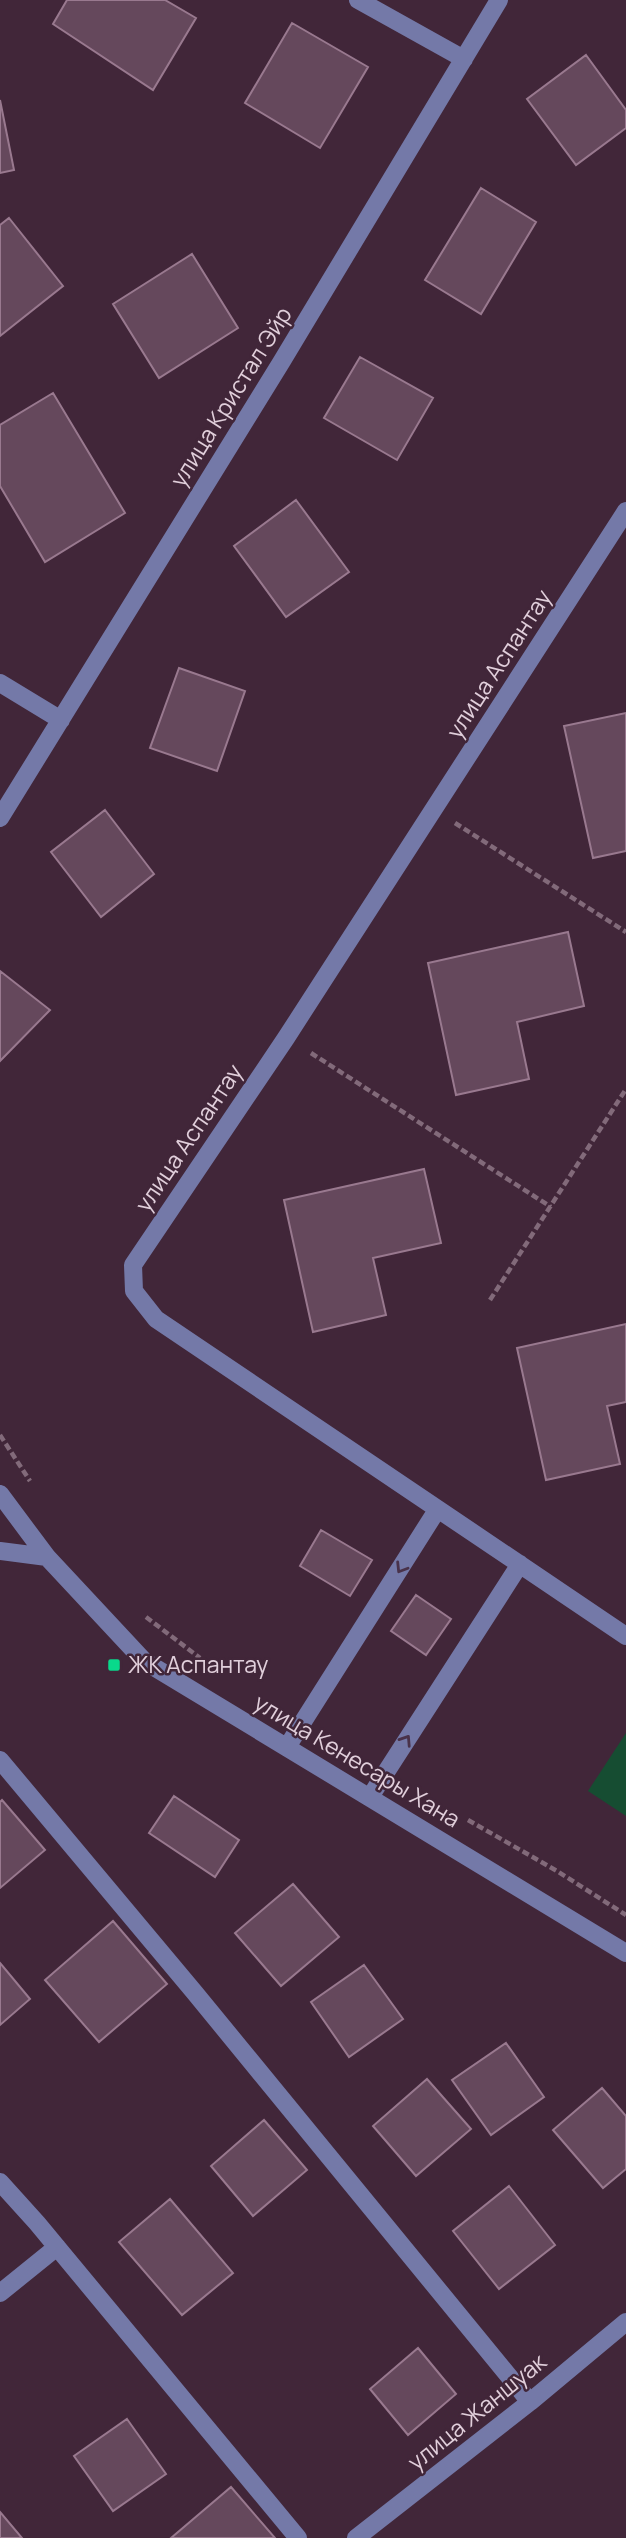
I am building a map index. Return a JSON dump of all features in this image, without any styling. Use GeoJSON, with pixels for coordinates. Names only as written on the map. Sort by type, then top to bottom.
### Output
{"type":"FeatureCollection","features":[{"type":"Feature","properties":{"kind":"street"},"geometry":{"type":"LineString","coordinates":[[358,0],[464,59]]}},
{"type":"Feature","properties":{"kind":"street","name":"улица Кристал Эйр"},"geometry":{"type":"LineString","coordinates":[[0,818],[282,361],[499,0]]}},
{"type":"Feature","properties":{"kind":"street","name":"улица Аспантау"},"geometry":{"type":"LineString","coordinates":[[626,511],[286,1038],[133,1265],[134,1291],[156,1319],[626,1636]]}},
{"type":"Feature","properties":{"kind":"street"},"geometry":{"type":"LineString","coordinates":[[0,682],[61,720]]}},
{"type":"Feature","properties":{"kind":"street","name":"улица Кенесары Хана"},"geometry":{"type":"LineString","coordinates":[[0,1493],[47,1557],[144,1661],[626,1953]]}},
{"type":"Feature","properties":{"kind":"street"},"geometry":{"type":"LineString","coordinates":[[287,1747],[437,1510]]}},
{"type":"Feature","properties":{"kind":"street"},"geometry":{"type":"LineString","coordinates":[[0,1550],[47,1557]]}},
{"type":"Feature","properties":{"kind":"street"},"geometry":{"type":"LineString","coordinates":[[370,1797],[520,1564]]}},
{"type":"Feature","properties":{"kind":"street"},"geometry":{"type":"LineString","coordinates":[[0,1760],[186,1982],[530,2402]]}},
{"type":"Feature","properties":{"kind":"street"},"geometry":{"type":"LineString","coordinates":[[0,2182],[298,2538]]}},
{"type":"Feature","properties":{"kind":"street"},"geometry":{"type":"LineString","coordinates":[[0,2293],[57,2247]]}},
{"type":"Feature","properties":{"kind":"street","name":"улица Жаншуак"},"geometry":{"type":"LineString","coordinates":[[356,2538],[530,2402],[626,2322]]}},
{"type":"Feature","properties":{"kind":"path"},"geometry":{"type":"LineString","coordinates":[[434,810],[626,932]]}},
{"type":"Feature","properties":{"kind":"path"},"geometry":{"type":"LineString","coordinates":[[286,1038],[551,1207]]}},
{"type":"Feature","properties":{"kind":"path"},"geometry":{"type":"LineString","coordinates":[[490,1300],[626,1089]]}},
{"type":"Feature","properties":{"kind":"green space"},"geometry":{"type":"Polygon","coordinates":[[[626,1733],[626,1816],[588,1791],[626,1733]]]}},
{"type":"Feature","properties":{"kind":"building"},"geometry":{"type":"Polygon","coordinates":[[[67,0],[165,0],[196,18],[153,90],[53,24],[67,0]]]}},
{"type":"Feature","properties":{"kind":"building"},"geometry":{"type":"Polygon","coordinates":[[[292,23],[368,67],[320,148],[245,103],[292,23]]]}},
{"type":"Feature","properties":{"kind":"building"},"geometry":{"type":"Polygon","coordinates":[[[586,55],[626,110],[626,128],[576,165],[527,99],[586,55]]]}},
{"type":"Feature","properties":{"kind":"building"},"geometry":{"type":"Polygon","coordinates":[[[0,100],[14,170],[0,173],[0,100]]]}},
{"type":"Feature","properties":{"kind":"building"},"geometry":{"type":"Polygon","coordinates":[[[481,188],[536,222],[481,314],[425,280],[481,188]]]}},
{"type":"Feature","properties":{"kind":"building"},"geometry":{"type":"Polygon","coordinates":[[[9,218],[63,286],[0,336],[0,225],[9,218]]]}},
{"type":"Feature","properties":{"kind":"building"},"geometry":{"type":"Polygon","coordinates":[[[192,254],[238,328],[159,378],[113,304],[192,254]]]}},
{"type":"Feature","properties":{"kind":"building"},"geometry":{"type":"Polygon","coordinates":[[[360,357],[433,398],[397,460],[324,418],[360,357]]]}},
{"type":"Feature","properties":{"kind":"building"},"geometry":{"type":"Polygon","coordinates":[[[53,393],[125,513],[45,562],[0,486],[0,425],[53,393]]]}},
{"type":"Feature","properties":{"kind":"building"},"geometry":{"type":"Polygon","coordinates":[[[296,500],[349,572],[286,617],[234,546],[296,500]]]}},
{"type":"Feature","properties":{"kind":"building"},"geometry":{"type":"Polygon","coordinates":[[[179,668],[245,691],[217,771],[150,748],[179,668]]]}},
{"type":"Feature","properties":{"kind":"building"},"geometry":{"type":"Polygon","coordinates":[[[626,713],[626,851],[593,858],[564,726],[626,713]]]}},
{"type":"Feature","properties":{"kind":"building"},"geometry":{"type":"Polygon","coordinates":[[[105,810],[154,874],[101,917],[51,852],[105,810]]]}},
{"type":"Feature","properties":{"kind":"building"},"geometry":{"type":"Polygon","coordinates":[[[568,932],[584,1006],[517,1022],[529,1079],[456,1095],[428,963],[568,932]]]}},
{"type":"Feature","properties":{"kind":"building"},"geometry":{"type":"Polygon","coordinates":[[[0,971],[50,1010],[0,1061],[0,971]]]}},
{"type":"Feature","properties":{"kind":"building"},"geometry":{"type":"Polygon","coordinates":[[[424,1169],[441,1243],[373,1258],[386,1315],[313,1332],[284,1200],[424,1169]]]}},
{"type":"Feature","properties":{"kind":"building"},"geometry":{"type":"Polygon","coordinates":[[[626,1324],[626,1402],[607,1406],[620,1464],[546,1480],[517,1348],[626,1324]]]}},
{"type":"Feature","properties":{"kind":"building"},"geometry":{"type":"Polygon","coordinates":[[[321,1530],[372,1560],[350,1596],[300,1566],[321,1530]]]}},
{"type":"Feature","properties":{"kind":"building"},"geometry":{"type":"Polygon","coordinates":[[[416,1595],[451,1619],[426,1655],[391,1631],[416,1595]]]}},
{"type":"Feature","properties":{"kind":"building"},"geometry":{"type":"Polygon","coordinates":[[[174,1796],[239,1840],[215,1877],[149,1833],[174,1796]]]}},
{"type":"Feature","properties":{"kind":"building"},"geometry":{"type":"Polygon","coordinates":[[[2,1800],[45,1850],[0,1888],[0,1802],[2,1800]]]}},
{"type":"Feature","properties":{"kind":"building"},"geometry":{"type":"Polygon","coordinates":[[[293,1884],[339,1937],[281,1986],[235,1933],[293,1884]]]}},
{"type":"Feature","properties":{"kind":"building"},"geometry":{"type":"Polygon","coordinates":[[[113,1921],[167,1984],[99,2042],[45,1980],[113,1921]]]}},
{"type":"Feature","properties":{"kind":"building"},"geometry":{"type":"Polygon","coordinates":[[[0,1963],[30,1999],[0,2025],[0,1963]]]}},
{"type":"Feature","properties":{"kind":"building"},"geometry":{"type":"Polygon","coordinates":[[[364,1965],[403,2019],[349,2057],[311,2002],[364,1965]]]}},
{"type":"Feature","properties":{"kind":"building"},"geometry":{"type":"Polygon","coordinates":[[[506,2043],[544,2097],[491,2135],[452,2080],[506,2043]]]}},
{"type":"Feature","properties":{"kind":"building"},"geometry":{"type":"Polygon","coordinates":[[[427,2079],[471,2129],[416,2176],[373,2126],[427,2079]]]}},
{"type":"Feature","properties":{"kind":"building"},"geometry":{"type":"Polygon","coordinates":[[[602,2088],[626,2116],[626,2169],[603,2188],[553,2130],[602,2088]]]}},
{"type":"Feature","properties":{"kind":"building"},"geometry":{"type":"Polygon","coordinates":[[[264,2120],[307,2170],[253,2216],[211,2166],[264,2120]]]}},
{"type":"Feature","properties":{"kind":"building"},"geometry":{"type":"Polygon","coordinates":[[[509,2186],[555,2245],[499,2289],[453,2231],[509,2186]]]}},
{"type":"Feature","properties":{"kind":"building"},"geometry":{"type":"Polygon","coordinates":[[[170,2199],[233,2273],[182,2315],[119,2242],[170,2199]]]}},
{"type":"Feature","properties":{"kind":"building"},"geometry":{"type":"Polygon","coordinates":[[[418,2348],[456,2394],[408,2435],[370,2389],[418,2348]]]}},
{"type":"Feature","properties":{"kind":"building"},"geometry":{"type":"Polygon","coordinates":[[[127,2419],[166,2474],[113,2511],[74,2456],[127,2419]]]}},
{"type":"Feature","properties":{"kind":"building"},"geometry":{"type":"Polygon","coordinates":[[[231,2487],[275,2538],[171,2538],[231,2487]]]}},
{"type":"Feature","properties":{"kind":"building"},"geometry":{"type":"Polygon","coordinates":[[[0,2512],[22,2538],[0,2538],[0,2512]]]}},
{"type":"Feature","properties":{"kind":"place","name":"ЖК Аспантау"},"geometry":{"type":"Point","coordinates":[114,1665]}}]}
